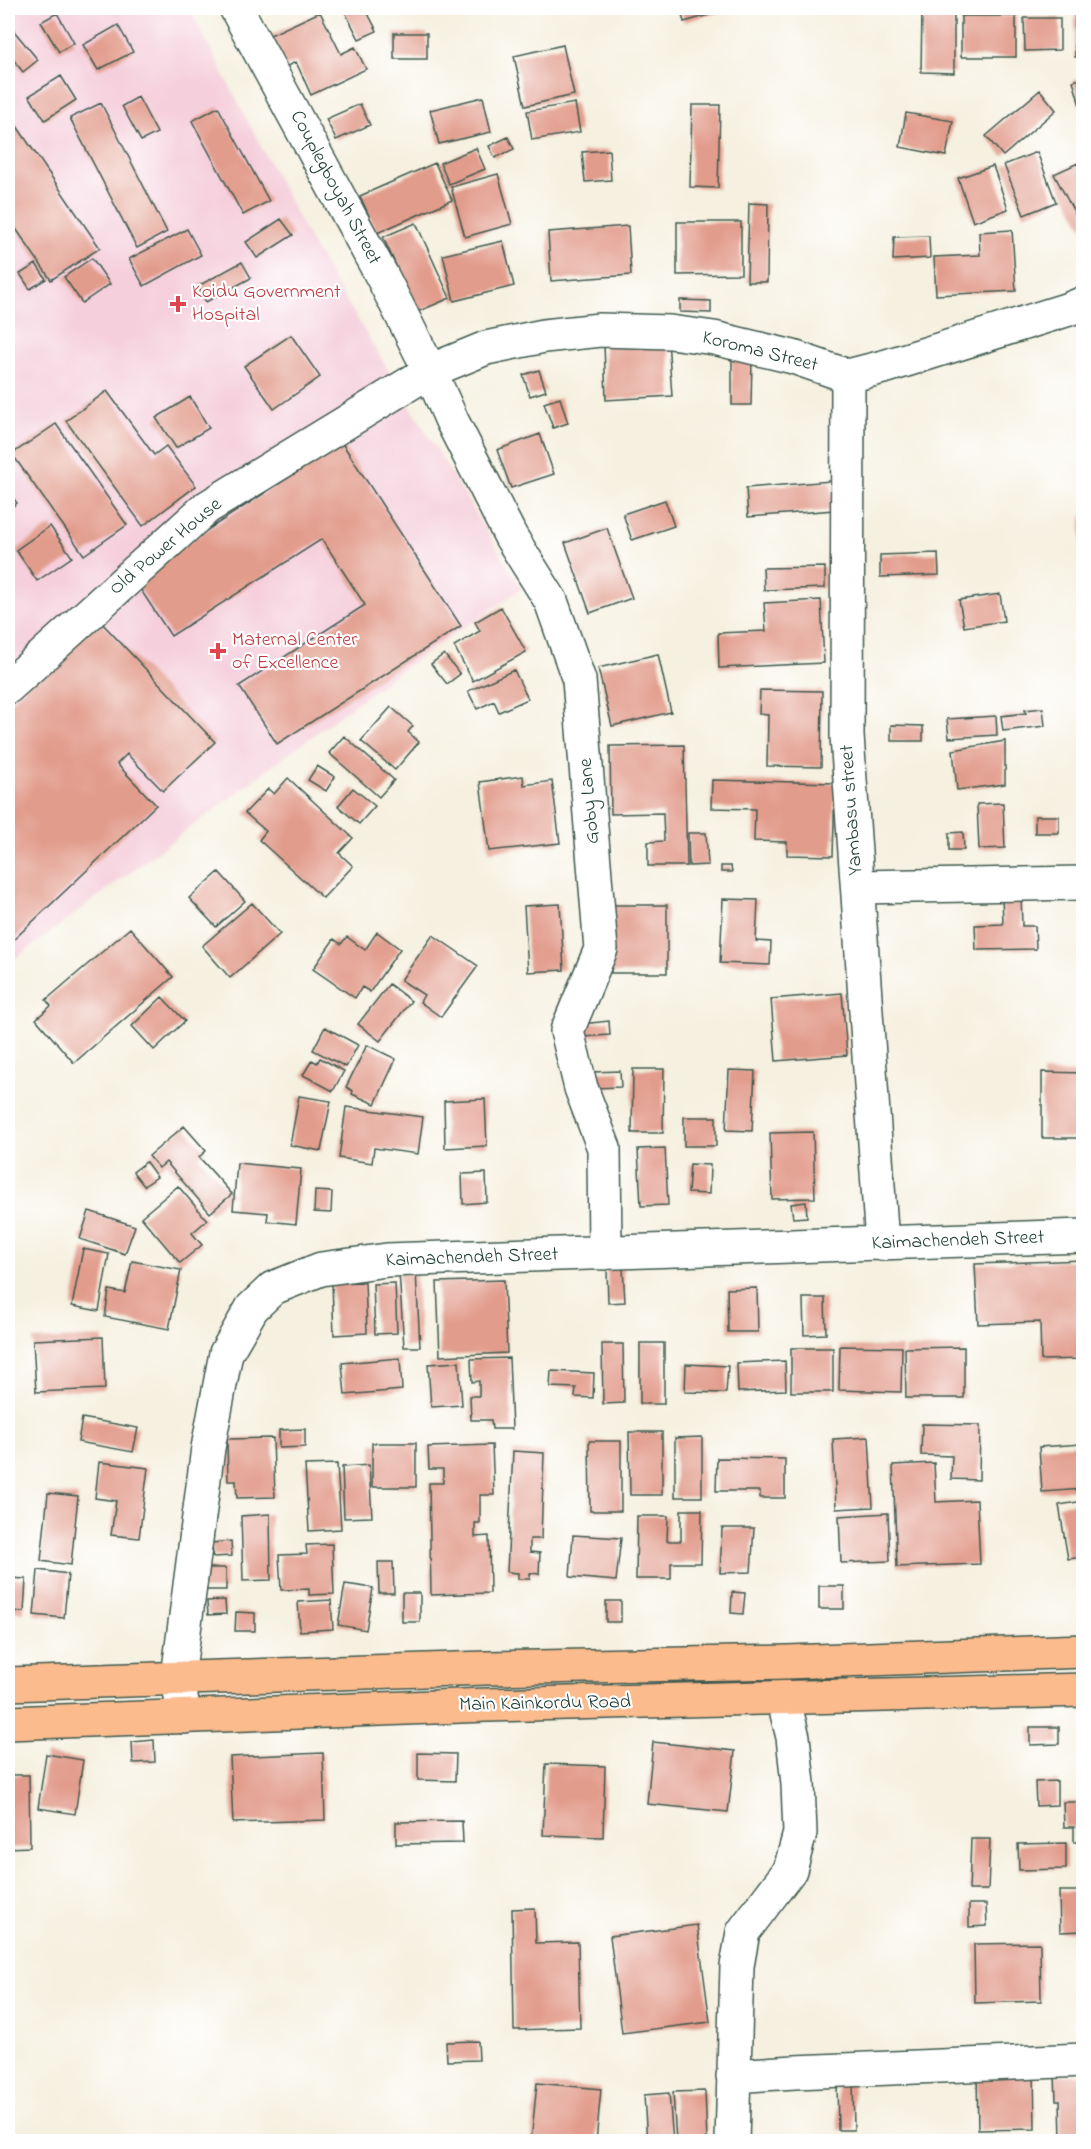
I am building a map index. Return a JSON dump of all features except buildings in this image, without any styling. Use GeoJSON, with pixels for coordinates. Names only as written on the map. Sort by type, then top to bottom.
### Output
{"type":"FeatureCollection","features":[{"type":"Feature","properties":{"kind":"main road"},"geometry":{"type":"LineString","coordinates":[[8,1684],[486,1668],[788,1662],[1083,1651]]}},
{"type":"Feature","properties":{"kind":"main road"},"geometry":{"type":"LineString","coordinates":[[997,1653],[1000,1693]]}},
{"type":"Feature","properties":{"kind":"main road"},"geometry":{"type":"LineString","coordinates":[[486,1668],[487,1705]]}},
{"type":"Feature","properties":{"kind":"main road","name":"Main Kainkordu Road"},"geometry":{"type":"LineString","coordinates":[[8,1723],[487,1705],[1083,1690]]}},
{"type":"Feature","properties":{"kind":"street","name":"Couplegboyah Street"},"geometry":{"type":"LineString","coordinates":[[236,8],[372,257],[430,371]]}},
{"type":"Feature","properties":{"kind":"street"},"geometry":{"type":"LineString","coordinates":[[848,376],[887,366],[1083,303]]}},
{"type":"Feature","properties":{"kind":"street","name":"Koroma Street"},"geometry":{"type":"LineString","coordinates":[[430,371],[486,348],[544,336],[600,330],[670,332],[714,338],[792,357],[848,376]]}},
{"type":"Feature","properties":{"kind":"street","name":"Old Power House"},"geometry":{"type":"LineString","coordinates":[[8,687],[206,508],[430,371]]}},
{"type":"Feature","properties":{"kind":"street","name":"Goby Lane"},"geometry":{"type":"LineString","coordinates":[[430,371],[452,421],[511,537],[551,601],[579,680],[601,949],[567,1031],[581,1088],[604,1148],[605,1253]]}},
{"type":"Feature","properties":{"kind":"street","name":"Yambasu street"},"geometry":{"type":"LineString","coordinates":[[848,376],[847,736],[882,1244]]}},
{"type":"Feature","properties":{"kind":"street"},"geometry":{"type":"LineString","coordinates":[[858,887],[1083,883]]}},
{"type":"Feature","properties":{"kind":"street","name":"Kaimachendeh Street"},"geometry":{"type":"LineString","coordinates":[[184,1717],[178,1677],[208,1448],[226,1353],[252,1308],[273,1288],[321,1269],[387,1260],[1083,1236]]}},
{"type":"Feature","properties":{"kind":"street"},"geometry":{"type":"LineString","coordinates":[[732,2142],[737,1966],[743,1932],[790,1870],[800,1833],[794,1749],[783,1698]]}},
{"type":"Feature","properties":{"kind":"street"},"geometry":{"type":"LineString","coordinates":[[733,2076],[1083,2060]]}},
{"type":"Feature","properties":{"kind":"shaded area"},"geometry":{"type":"Polygon","coordinates":[[[8,8],[189,8],[314,248],[522,589],[395,674],[8,964],[8,8]]]}},
{"type":"Feature","properties":{"kind":"place","name":"Koidu Government Hospital"},"geometry":{"type":"Point","coordinates":[178,304]}},
{"type":"Feature","properties":{"kind":"place","name":"Maternal Center of Excellence"},"geometry":{"type":"Point","coordinates":[218,651]}}]}
